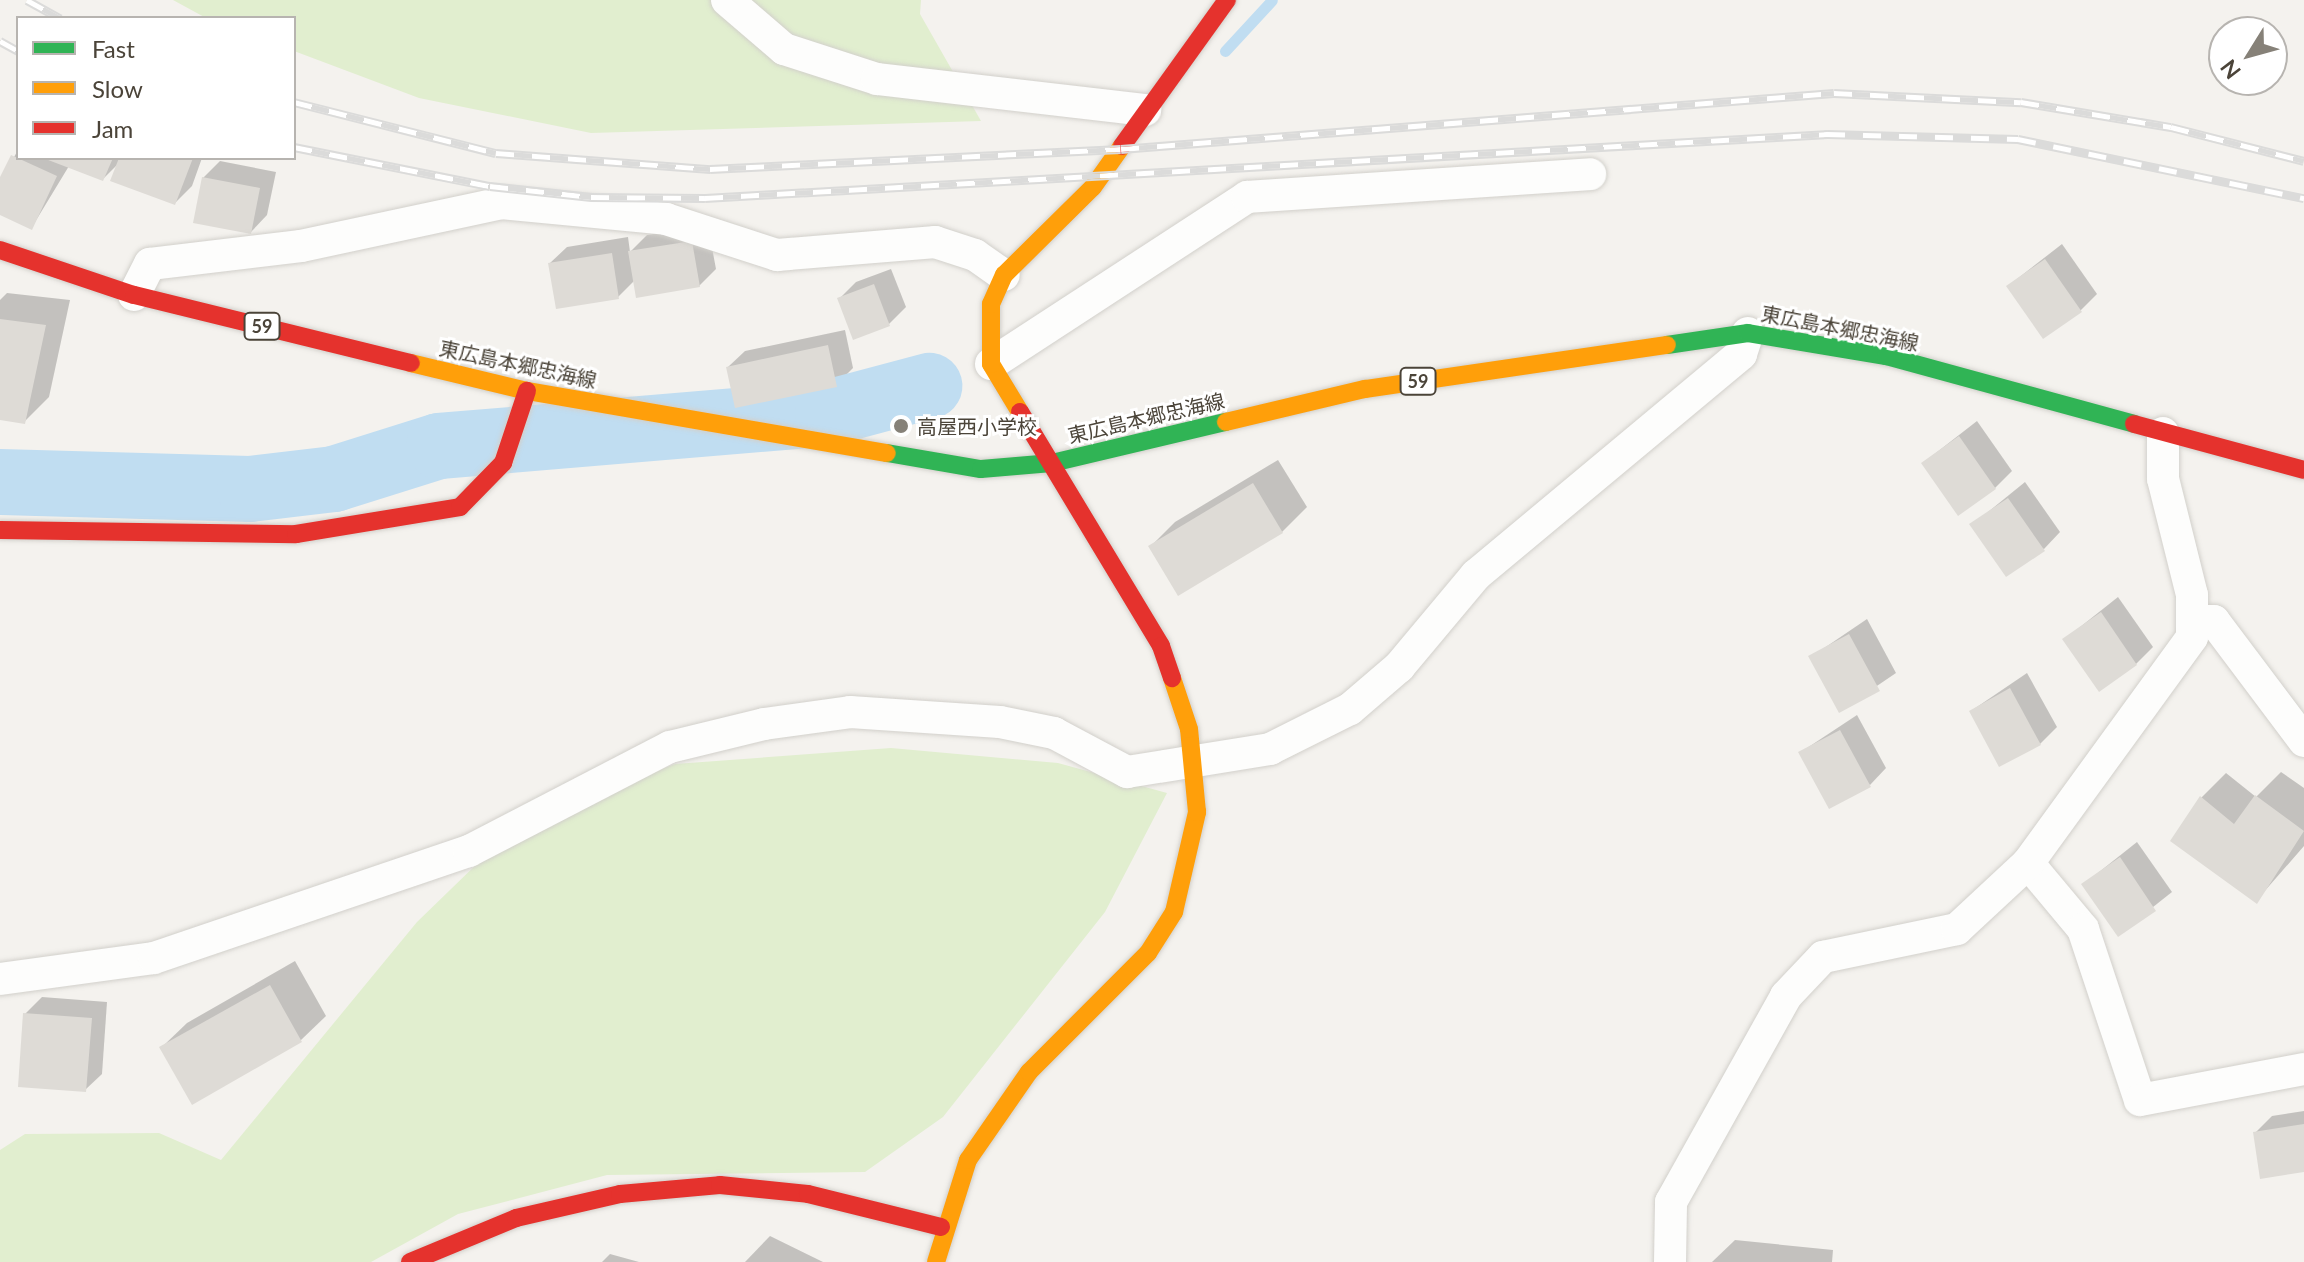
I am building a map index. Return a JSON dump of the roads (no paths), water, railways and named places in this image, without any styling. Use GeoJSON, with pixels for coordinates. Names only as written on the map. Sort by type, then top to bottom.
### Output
{"type":"FeatureCollection","features":[{"type":"Feature","properties":{"kind":"street"},"geometry":{"type":"LineString","coordinates":[[727,0],[784,49],[877,79],[1145,110]]}},
{"type":"Feature","properties":{"kind":"street"},"geometry":{"type":"LineString","coordinates":[[936,1262],[941,1227],[968,1160],[1029,1072],[1148,953],[1174,912],[1197,812],[1194,765],[1161,646],[991,364],[991,304],[1004,275],[1093,187],[1145,110],[1227,0]]}},
{"type":"Feature","properties":{"kind":"street"},"geometry":{"type":"LineString","coordinates":[[991,364],[1247,197],[1590,174]]}},
{"type":"Feature","properties":{"kind":"street"},"geometry":{"type":"LineString","coordinates":[[134,295],[150,264],[301,246],[501,203],[666,219],[777,255],[935,242],[975,255],[1004,275]]}},
{"type":"Feature","properties":{"kind":"street","name":"東広島本郷忠海線"},"geometry":{"type":"LineString","coordinates":[[0,250],[134,295],[527,391],[981,469],[1052,463],[1365,389],[1748,333],[1886,356],[2304,470]]}},
{"type":"Feature","properties":{"kind":"street"},"geometry":{"type":"LineString","coordinates":[[0,979],[154,958],[469,851],[670,747],[764,724],[850,712],[1000,722],[1054,733],[1127,772],[1194,765],[1270,749],[1350,709],[1399,667],[1476,575],[1741,354],[1748,333]]}},
{"type":"Feature","properties":{"kind":"street"},"geometry":{"type":"LineString","coordinates":[[0,530],[296,534],[460,507],[503,463],[527,391]]}},
{"type":"Feature","properties":{"kind":"street"},"geometry":{"type":"LineString","coordinates":[[1670,1262],[1671,1202],[1786,996],[1823,957],[1957,929],[2028,863],[2155,691],[2196,621],[2163,479],[2163,433]]}},
{"type":"Feature","properties":{"kind":"street"},"geometry":{"type":"LineString","coordinates":[[2196,621],[2214,621],[2304,741]]}},
{"type":"Feature","properties":{"kind":"street"},"geometry":{"type":"LineString","coordinates":[[2028,863],[2083,929],[2140,1100],[2304,1069]]}},
{"type":"Feature","properties":{"kind":"street"},"geometry":{"type":"LineString","coordinates":[[410,1262],[516,1218],[620,1194],[720,1185],[808,1194],[941,1227]]}},
{"type":"Feature","properties":{"kind":"waterway"},"geometry":{"type":"LineString","coordinates":[[1225,51],[1272,0]]}},
{"type":"Feature","properties":{"kind":"waterway"},"geometry":{"type":"LineString","coordinates":[[0,482],[250,489],[334,479],[439,446],[828,413],[929,386]]}},
{"type":"Feature","properties":{"kind":"railway"},"geometry":{"type":"LineString","coordinates":[[27,0],[56,16]]}},
{"type":"Feature","properties":{"kind":"railway"},"geometry":{"type":"LineString","coordinates":[[0,41],[16,50]]}},
{"type":"Feature","properties":{"kind":"railway"},"geometry":{"type":"LineString","coordinates":[[296,103],[496,153],[710,169],[1121,149],[1834,93],[2021,102],[2171,127],[2304,161]]}},
{"type":"Feature","properties":{"kind":"railway"},"geometry":{"type":"LineString","coordinates":[[296,147],[490,186],[591,197],[705,198],[1827,134],[2018,139],[2304,198]]}},
{"type":"Feature","properties":{"kind":"place","name":"高屋西小学校"},"geometry":{"type":"Point","coordinates":[901,426]}}]}
